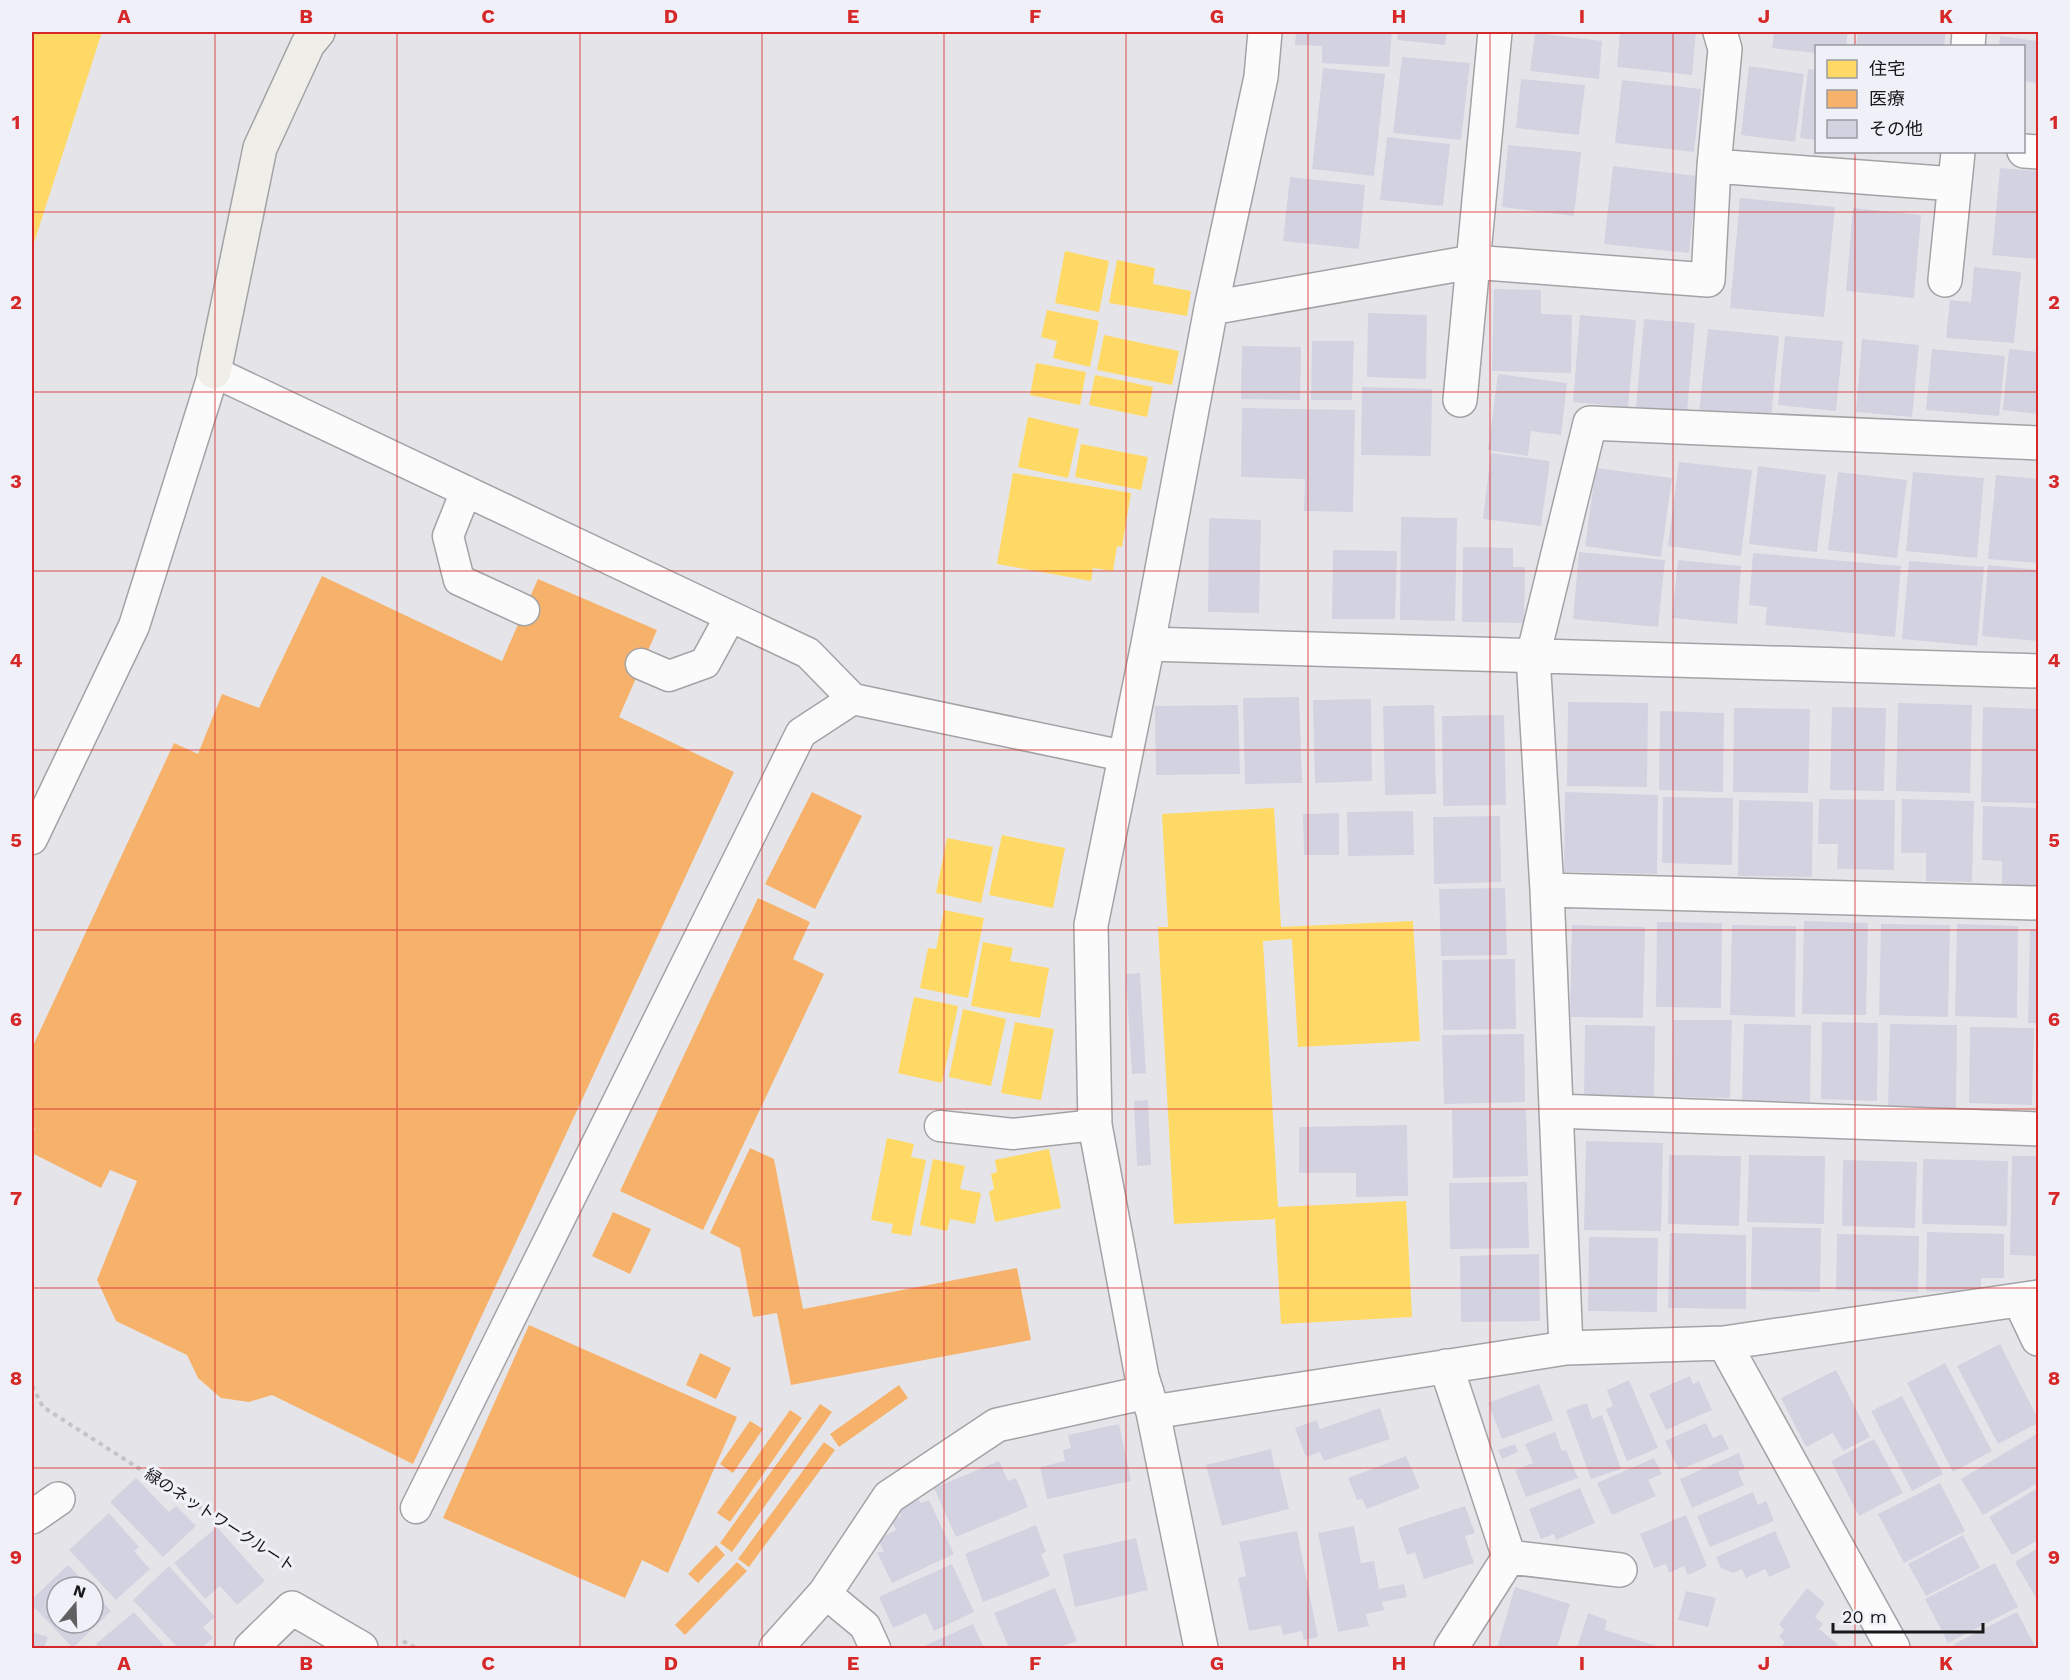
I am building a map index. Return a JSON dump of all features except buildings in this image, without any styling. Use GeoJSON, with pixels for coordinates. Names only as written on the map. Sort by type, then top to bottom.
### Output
{"type":"FeatureCollection","features":[{"type":"Feature","properties":{"kind":"street"},"geometry":{"type":"LineString","coordinates":[[214,372],[260,148],[308,44],[318,32]]}},
{"type":"Feature","properties":{"kind":"street"},"geometry":{"type":"LineString","coordinates":[[1201,1648],[1150,1402],[1142,1377],[1095,1125],[1091,925],[1148,644],[1211,308],[1261,77],[1265,32]]}},
{"type":"Feature","properties":{"kind":"street"},"geometry":{"type":"LineString","coordinates":[[1460,400],[1495,32]]}},
{"type":"Feature","properties":{"kind":"street"},"geometry":{"type":"LineString","coordinates":[[1211,308],[1472,262],[1708,280],[1714,166],[1725,37]]}},
{"type":"Feature","properties":{"kind":"street"},"geometry":{"type":"LineString","coordinates":[[1945,280],[1958,153]]}},
{"type":"Feature","properties":{"kind":"street"},"geometry":{"type":"LineString","coordinates":[[1714,166],[1954,184]]}},
{"type":"Feature","properties":{"kind":"street"},"geometry":{"type":"LineString","coordinates":[[1566,1348],[1547,890],[1533,656],[1590,423],[2038,443]]}},
{"type":"Feature","properties":{"kind":"street"},"geometry":{"type":"LineString","coordinates":[[1148,644],[2038,671]]}},
{"type":"Feature","properties":{"kind":"street"},"geometry":{"type":"LineString","coordinates":[[1547,890],[2038,903]]}},
{"type":"Feature","properties":{"kind":"street"},"geometry":{"type":"LineString","coordinates":[[1556,1111],[2038,1129]]}},
{"type":"Feature","properties":{"kind":"street"},"geometry":{"type":"LineString","coordinates":[[776,1648],[825,1593],[889,1497],[997,1425],[1150,1402],[1446,1366],[1566,1348],[1724,1343],[2029,1299],[2038,1339]]}},
{"type":"Feature","properties":{"kind":"street"},"geometry":{"type":"LineString","coordinates":[[1724,1343],[1885,1645]]}},
{"type":"Feature","properties":{"kind":"street"},"geometry":{"type":"LineString","coordinates":[[1446,1366],[1509,1557]]}},
{"type":"Feature","properties":{"kind":"street"},"geometry":{"type":"LineString","coordinates":[[32,1518],[58,1499]]}},
{"type":"Feature","properties":{"kind":"street"},"geometry":{"type":"LineString","coordinates":[[1509,1557],[1620,1570]]}},
{"type":"Feature","properties":{"kind":"street"},"geometry":{"type":"LineString","coordinates":[[1451,1648],[1509,1557]]}},
{"type":"Feature","properties":{"kind":"street"},"geometry":{"type":"LineString","coordinates":[[251,1648],[292,1608],[361,1648]]}},
{"type":"Feature","properties":{"kind":"lane"},"geometry":{"type":"LineString","coordinates":[[32,839],[134,626],[214,372],[808,653],[853,699],[1124,756]]}},
{"type":"Feature","properties":{"kind":"lane"},"geometry":{"type":"LineString","coordinates":[[466,492],[448,536],[459,580],[524,610]]}},
{"type":"Feature","properties":{"kind":"lane"},"geometry":{"type":"LineString","coordinates":[[641,664],[669,676],[705,663],[730,618]]}},
{"type":"Feature","properties":{"kind":"lane"},"geometry":{"type":"LineString","coordinates":[[416,1508],[801,734],[853,699]]}},
{"type":"Feature","properties":{"kind":"lane"},"geometry":{"type":"LineString","coordinates":[[940,1126],[1013,1134],[1095,1125]]}},
{"type":"Feature","properties":{"kind":"lane"},"geometry":{"type":"LineString","coordinates":[[825,1593],[865,1626],[875,1648]]}},
{"type":"Feature","properties":{"kind":"path","name":"緑のネットワークルート"},"geometry":{"type":"LineString","coordinates":[[32,1386],[43,1407],[296,1569]]}},
{"type":"Feature","properties":{"kind":"path"},"geometry":{"type":"LineString","coordinates":[[395,1635],[415,1648]]}}]}
